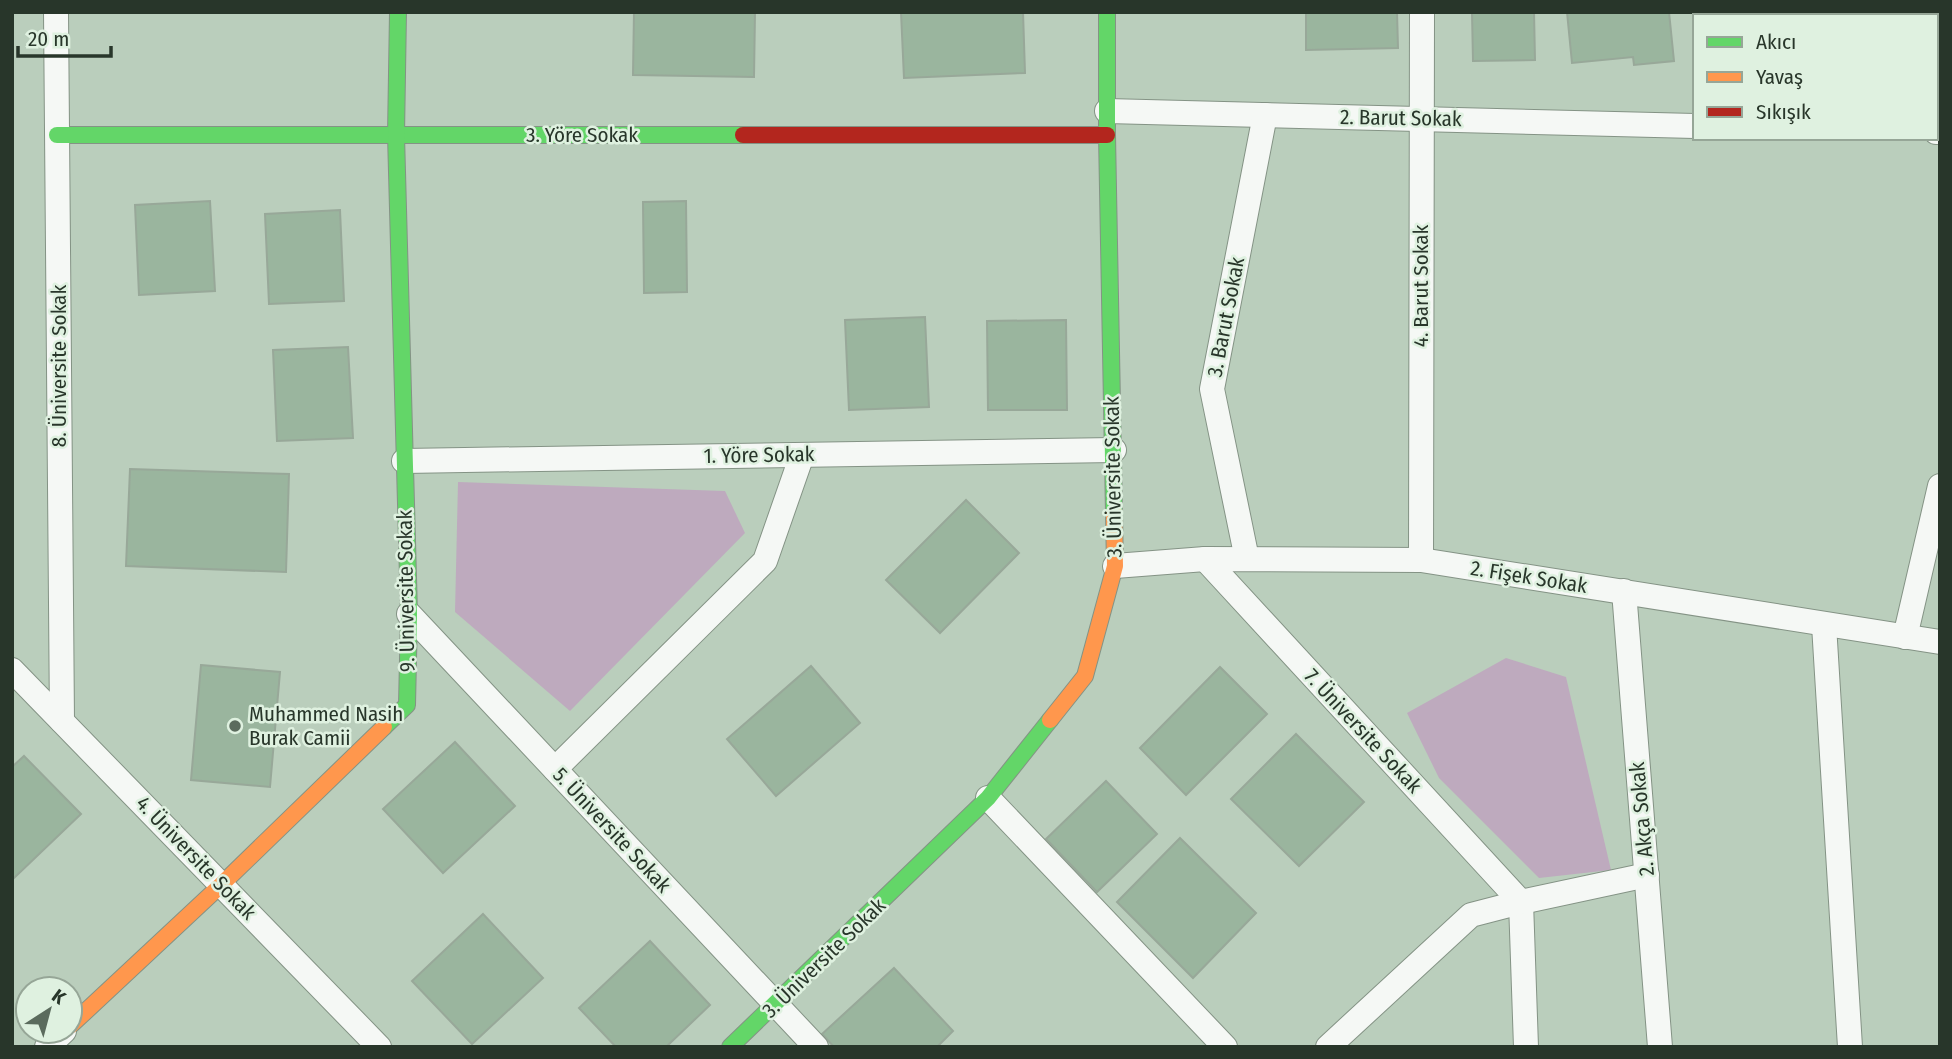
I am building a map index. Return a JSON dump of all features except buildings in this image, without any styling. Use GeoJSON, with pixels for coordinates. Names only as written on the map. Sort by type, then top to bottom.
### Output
{"type":"FeatureCollection","features":[{"type":"Feature","properties":{"kind":"street","name":"8. Üniversite Sokak"},"geometry":{"type":"LineString","coordinates":[[56,12],[62,720]]}},
{"type":"Feature","properties":{"kind":"street","name":"9. Üniversite Sokak"},"geometry":{"type":"LineString","coordinates":[[84,1013],[407,705],[409,614],[396,135],[398,12]]}},
{"type":"Feature","properties":{"kind":"street","name":"3. Üniversite Sokak"},"geometry":{"type":"LineString","coordinates":[[730,1047],[988,798],[1085,676],[1115,566],[1107,12]]}},
{"type":"Feature","properties":{"kind":"street","name":"4. Barut Sokak"},"geometry":{"type":"LineString","coordinates":[[1421,560],[1422,12]]}},
{"type":"Feature","properties":{"kind":"street","name":"2. Barut Sokak"},"geometry":{"type":"LineString","coordinates":[[1107,123],[1265,115],[1693,126]]}},
{"type":"Feature","properties":{"kind":"street","name":"3. Barut Sokak"},"geometry":{"type":"LineString","coordinates":[[1247,559],[1213,389],[1265,115]]}},
{"type":"Feature","properties":{"kind":"street","name":"3. Yöre Sokak"},"geometry":{"type":"LineString","coordinates":[[57,135],[396,135],[1107,123]]}},
{"type":"Feature","properties":{"kind":"street","name":"1. Yöre Sokak"},"geometry":{"type":"LineString","coordinates":[[404,461],[1114,450]]}},
{"type":"Feature","properties":{"kind":"street"},"geometry":{"type":"LineString","coordinates":[[555,769],[765,561],[803,455]]}},
{"type":"Feature","properties":{"kind":"street"},"geometry":{"type":"LineString","coordinates":[[1905,637],[1940,486]]}},
{"type":"Feature","properties":{"kind":"street","name":"2. Fişek Sokak"},"geometry":{"type":"LineString","coordinates":[[1115,566],[1205,559],[1421,560],[1940,642]]}},
{"type":"Feature","properties":{"kind":"street","name":"7. Üniversite Sokak"},"geometry":{"type":"LineString","coordinates":[[1205,559],[1521,902]]}},
{"type":"Feature","properties":{"kind":"street","name":"2. Akça Sokak"},"geometry":{"type":"LineString","coordinates":[[1624,591],[1660,1047]]}},
{"type":"Feature","properties":{"kind":"street","name":"5. Üniversite Sokak"},"geometry":{"type":"LineString","coordinates":[[409,614],[816,1047]]}},
{"type":"Feature","properties":{"kind":"street"},"geometry":{"type":"LineString","coordinates":[[1824,625],[1850,1047]]}},
{"type":"Feature","properties":{"kind":"street","name":"4. Üniversite Sokak"},"geometry":{"type":"LineString","coordinates":[[12,670],[379,1047]]}},
{"type":"Feature","properties":{"kind":"street"},"geometry":{"type":"LineString","coordinates":[[988,798],[1225,1047]]}},
{"type":"Feature","properties":{"kind":"street"},"geometry":{"type":"LineString","coordinates":[[1328,1047],[1471,915],[1647,875]]}},
{"type":"Feature","properties":{"kind":"street"},"geometry":{"type":"LineString","coordinates":[[1521,902],[1526,1047]]}},
{"type":"Feature","properties":{"kind":"shaded area"},"geometry":{"type":"Polygon","coordinates":[[[458,482],[725,491],[745,533],[570,711],[455,612],[458,482]]]}},
{"type":"Feature","properties":{"kind":"shaded area"},"geometry":{"type":"Polygon","coordinates":[[[1506,658],[1566,677],[1611,870],[1539,878],[1439,778],[1407,713],[1506,658]]]}},
{"type":"Feature","properties":{"kind":"traffic: fast"},"geometry":{"type":"LineString","coordinates":[[384,727],[407,705],[409,614],[396,135],[398,12]]}},
{"type":"Feature","properties":{"kind":"traffic: fast"},"geometry":{"type":"LineString","coordinates":[[1107,12],[1114,513]]}},
{"type":"Feature","properties":{"kind":"traffic: fast"},"geometry":{"type":"LineString","coordinates":[[57,135],[743,135]]}},
{"type":"Feature","properties":{"kind":"traffic: fast"},"geometry":{"type":"LineString","coordinates":[[730,1047],[988,798],[1050,720]]}},
{"type":"Feature","properties":{"kind":"traffic: slow"},"geometry":{"type":"LineString","coordinates":[[1050,720],[1085,676],[1115,566],[1114,513]]}},
{"type":"Feature","properties":{"kind":"traffic: slow"},"geometry":{"type":"LineString","coordinates":[[84,1013],[384,727]]}},
{"type":"Feature","properties":{"kind":"traffic: jam"},"geometry":{"type":"LineString","coordinates":[[743,135],[1107,135]]}},
{"type":"Feature","properties":{"kind":"place","name":"Muhammed Nasih Burak Camii"},"geometry":{"type":"Point","coordinates":[235,726]}}]}
